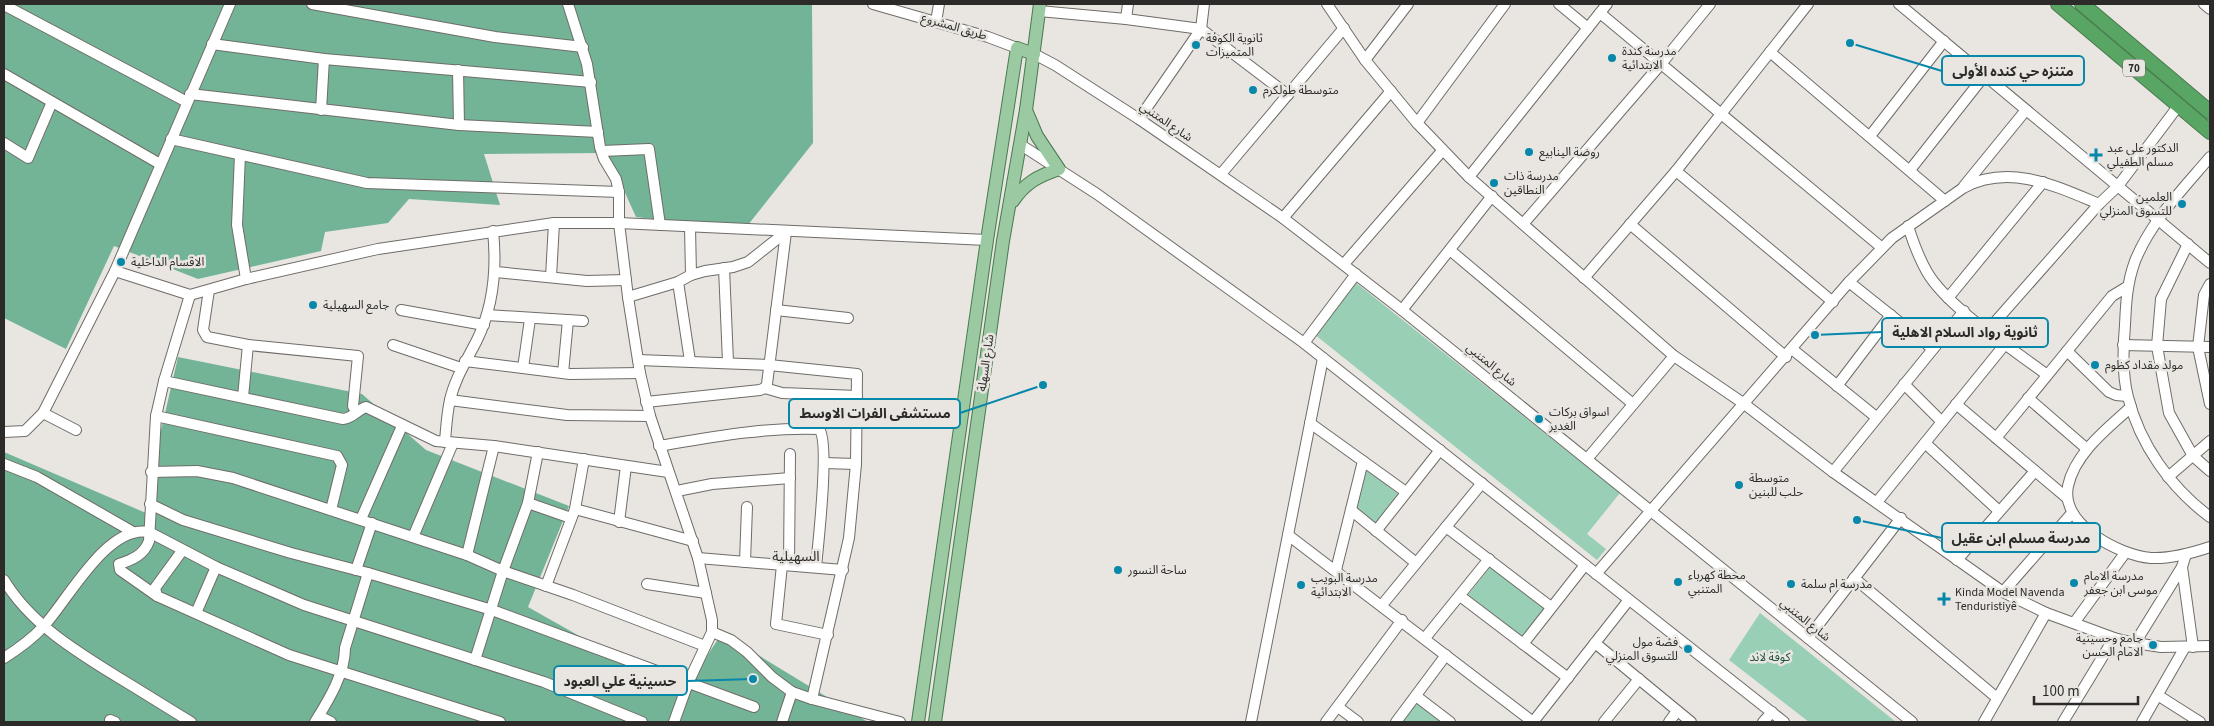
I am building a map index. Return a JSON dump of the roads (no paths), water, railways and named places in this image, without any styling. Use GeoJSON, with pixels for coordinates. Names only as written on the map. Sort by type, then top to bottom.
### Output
{"type":"FeatureCollection","features":[{"type":"Feature","properties":{"kind":"highway","name":"70"},"geometry":{"type":"LineString","coordinates":[[2058,4],[2210,132]]}},
{"type":"Feature","properties":{"kind":"highway","name":"70"},"geometry":{"type":"LineString","coordinates":[[2082,4],[2210,112]]}},
{"type":"Feature","properties":{"kind":"main road","name":"شارع السهلة"},"geometry":{"type":"LineString","coordinates":[[935,722],[1003,241],[1021,145],[1040,7]]}},
{"type":"Feature","properties":{"kind":"main road","name":"شارع السهلة"},"geometry":{"type":"LineString","coordinates":[[918,722],[987,240],[1017,48]]}},
{"type":"Feature","properties":{"kind":"main road","name":"طريق المشروع"},"geometry":{"type":"LineString","coordinates":[[1017,48],[1034,54]]}},
{"type":"Feature","properties":{"kind":"main road"},"geometry":{"type":"LineString","coordinates":[[1011,203],[1022,187],[1038,176],[1058,169],[1037,136],[1026,110]]}},
{"type":"Feature","properties":{"kind":"main road"},"geometry":{"type":"LineString","coordinates":[[945,535],[962,538]]}},
{"type":"Feature","properties":{"kind":"street"},"geometry":{"type":"LineString","coordinates":[[4,432],[25,432],[43,413],[115,271],[230,4]]}},
{"type":"Feature","properties":{"kind":"street"},"geometry":{"type":"LineString","coordinates":[[312,4],[495,36],[583,47]]}},
{"type":"Feature","properties":{"kind":"street"},"geometry":{"type":"LineString","coordinates":[[568,4],[583,47],[591,82],[602,151],[616,179],[619,192],[619,223],[628,297],[646,402],[659,446],[677,491],[698,558],[712,620],[712,632],[688,683],[674,722]]}},
{"type":"Feature","properties":{"kind":"street","name":"طريق المشروع"},"geometry":{"type":"LineString","coordinates":[[872,4],[988,37],[1017,48]]}},
{"type":"Feature","properties":{"kind":"street"},"geometry":{"type":"LineString","coordinates":[[936,22],[939,4]]}},
{"type":"Feature","properties":{"kind":"street"},"geometry":{"type":"LineString","coordinates":[[1126,19],[1128,4]]}},
{"type":"Feature","properties":{"kind":"street"},"geometry":{"type":"LineString","coordinates":[[1139,119],[1201,29],[1204,4]]}},
{"type":"Feature","properties":{"kind":"street"},"geometry":{"type":"LineString","coordinates":[[1328,4],[1365,60],[1417,124],[1468,178],[1492,196],[1674,356],[1743,403],[1833,472],[1901,518],[2003,592],[2046,613],[2114,638],[2135,643],[2189,647],[2210,646]]}},
{"type":"Feature","properties":{"kind":"street"},"geometry":{"type":"LineString","coordinates":[[1365,60],[1408,4]]}},
{"type":"Feature","properties":{"kind":"street"},"geometry":{"type":"LineString","coordinates":[[1417,124],[1505,4]]}},
{"type":"Feature","properties":{"kind":"street"},"geometry":{"type":"LineString","coordinates":[[1559,4],[1588,28]]}},
{"type":"Feature","properties":{"kind":"street"},"geometry":{"type":"LineString","coordinates":[[1468,178],[1607,4]]}},
{"type":"Feature","properties":{"kind":"street"},"geometry":{"type":"LineString","coordinates":[[1523,224],[1661,64],[1710,4]]}},
{"type":"Feature","properties":{"kind":"street"},"geometry":{"type":"LineString","coordinates":[[1584,278],[1676,171],[1808,4]]}},
{"type":"Feature","properties":{"kind":"street"},"geometry":{"type":"LineString","coordinates":[[1901,4],[2210,262]]}},
{"type":"Feature","properties":{"kind":"street"},"geometry":{"type":"LineString","coordinates":[[2204,4],[2210,9]]}},
{"type":"Feature","properties":{"kind":"street"},"geometry":{"type":"LineString","coordinates":[[4,5],[188,98],[459,125],[598,132]]}},
{"type":"Feature","properties":{"kind":"street"},"geometry":{"type":"LineString","coordinates":[[1040,7],[1201,29],[1288,95]]}},
{"type":"Feature","properties":{"kind":"street"},"geometry":{"type":"LineString","coordinates":[[1600,13],[1880,247]]}},
{"type":"Feature","properties":{"kind":"street"},"geometry":{"type":"LineString","coordinates":[[1220,174],[1344,28]]}},
{"type":"Feature","properties":{"kind":"street"},"geometry":{"type":"LineString","coordinates":[[1870,136],[1944,41]]}},
{"type":"Feature","properties":{"kind":"street"},"geometry":{"type":"LineString","coordinates":[[212,44],[324,59],[591,82]]}},
{"type":"Feature","properties":{"kind":"street"},"geometry":{"type":"LineString","coordinates":[[1770,52],[1945,201]]}},
{"type":"Feature","properties":{"kind":"street","name":"شارع المتنبي"},"geometry":{"type":"LineString","coordinates":[[1034,54],[1055,65],[1139,119],[1284,218],[1402,310],[1912,722]]}},
{"type":"Feature","properties":{"kind":"street"},"geometry":{"type":"LineString","coordinates":[[321,110],[324,59]]}},
{"type":"Feature","properties":{"kind":"street"},"geometry":{"type":"LineString","coordinates":[[458,70],[459,125]]}},
{"type":"Feature","properties":{"kind":"street"},"geometry":{"type":"LineString","coordinates":[[4,74],[160,164]]}},
{"type":"Feature","properties":{"kind":"street"},"geometry":{"type":"LineString","coordinates":[[1910,170],[1984,75]]}},
{"type":"Feature","properties":{"kind":"street"},"geometry":{"type":"LineString","coordinates":[[1284,218],[1391,91]]}},
{"type":"Feature","properties":{"kind":"street"},"geometry":{"type":"LineString","coordinates":[[4,143],[28,158],[52,102]]}},
{"type":"Feature","properties":{"kind":"street"},"geometry":{"type":"LineString","coordinates":[[1988,330],[2099,204],[2118,186],[2179,106]]}},
{"type":"Feature","properties":{"kind":"street"},"geometry":{"type":"LineString","coordinates":[[1963,188],[2026,110]]}},
{"type":"Feature","properties":{"kind":"street"},"geometry":{"type":"LineString","coordinates":[[171,139],[367,183],[619,192]]}},
{"type":"Feature","properties":{"kind":"street"},"geometry":{"type":"LineString","coordinates":[[1021,145],[1097,194],[1304,343],[1628,601],[1784,722]]}},
{"type":"Feature","properties":{"kind":"street"},"geometry":{"type":"LineString","coordinates":[[602,151],[649,148],[660,226]]}},
{"type":"Feature","properties":{"kind":"street"},"geometry":{"type":"LineString","coordinates":[[1344,264],[1442,151]]}},
{"type":"Feature","properties":{"kind":"street"},"geometry":{"type":"LineString","coordinates":[[240,155],[237,225],[246,279]]}},
{"type":"Feature","properties":{"kind":"street"},"geometry":{"type":"LineString","coordinates":[[2210,157],[2158,219],[2136,260],[2127,287],[2123,345],[2127,396],[2143,440],[2168,477],[2195,506],[2210,517]]}},
{"type":"Feature","properties":{"kind":"street"},"geometry":{"type":"LineString","coordinates":[[1676,171],[1833,302]]}},
{"type":"Feature","properties":{"kind":"street"},"geometry":{"type":"LineString","coordinates":[[1596,574],[1880,247],[1908,226],[1970,184],[1998,177],[2044,182],[2067,189],[2099,204]]}},
{"type":"Feature","properties":{"kind":"street"},"geometry":{"type":"LineString","coordinates":[[1948,298],[2044,182]]}},
{"type":"Feature","properties":{"kind":"street"},"geometry":{"type":"LineString","coordinates":[[1402,310],[1492,196]]}},
{"type":"Feature","properties":{"kind":"street"},"geometry":{"type":"LineString","coordinates":[[115,271],[190,295],[246,279],[378,249],[493,231],[554,224],[619,223],[987,240]]}},
{"type":"Feature","properties":{"kind":"street"},"geometry":{"type":"LineString","coordinates":[[551,277],[554,224]]}},
{"type":"Feature","properties":{"kind":"street"},"geometry":{"type":"LineString","coordinates":[[1630,224],[1789,353],[1837,386],[1876,417]]}},
{"type":"Feature","properties":{"kind":"street"},"geometry":{"type":"LineString","coordinates":[[1908,226],[1914,246],[1928,274],[1948,298],[2047,376]]}},
{"type":"Feature","properties":{"kind":"street"},"geometry":{"type":"LineString","coordinates":[[690,227],[691,275]]}},
{"type":"Feature","properties":{"kind":"street"},"geometry":{"type":"LineString","coordinates":[[413,537],[449,442],[450,400],[463,364],[485,320],[496,272],[493,231]]}},
{"type":"Feature","properties":{"kind":"street"},"geometry":{"type":"LineString","coordinates":[[628,297],[678,282],[691,275],[748,262],[786,232]]}},
{"type":"Feature","properties":{"kind":"street"},"geometry":{"type":"LineString","coordinates":[[765,388],[786,232]]}},
{"type":"Feature","properties":{"kind":"street"},"geometry":{"type":"LineString","coordinates":[[2188,244],[2161,299],[2157,346],[2169,413],[2192,456],[2210,471]]}},
{"type":"Feature","properties":{"kind":"street"},"geometry":{"type":"LineString","coordinates":[[1451,250],[1633,404]]}},
{"type":"Feature","properties":{"kind":"street"},"geometry":{"type":"LineString","coordinates":[[724,268],[728,362]]}},
{"type":"Feature","properties":{"kind":"street"},"geometry":{"type":"LineString","coordinates":[[496,272],[587,281],[626,280]]}},
{"type":"Feature","properties":{"kind":"street"},"geometry":{"type":"LineString","coordinates":[[1304,343],[1356,274]]}},
{"type":"Feature","properties":{"kind":"street"},"geometry":{"type":"LineString","coordinates":[[678,282],[690,361]]}},
{"type":"Feature","properties":{"kind":"street"},"geometry":{"type":"LineString","coordinates":[[1849,282],[1933,349]]}},
{"type":"Feature","properties":{"kind":"street"},"geometry":{"type":"LineString","coordinates":[[2210,284],[2204,295],[2198,346],[2210,404]]}},
{"type":"Feature","properties":{"kind":"street"},"geometry":{"type":"LineString","coordinates":[[1996,438],[2112,296],[2127,287]]}},
{"type":"Feature","properties":{"kind":"street"},"geometry":{"type":"LineString","coordinates":[[208,290],[204,334],[207,337],[248,345],[356,355],[359,359],[353,406],[356,412]]}},
{"type":"Feature","properties":{"kind":"street"},"geometry":{"type":"LineString","coordinates":[[190,295],[164,381],[156,416],[147,546],[133,560],[119,564],[120,570],[157,596],[289,655],[500,722]]}},
{"type":"Feature","properties":{"kind":"street"},"geometry":{"type":"LineString","coordinates":[[401,310],[485,320],[583,321]]}},
{"type":"Feature","properties":{"kind":"street"},"geometry":{"type":"LineString","coordinates":[[776,310],[848,318]]}},
{"type":"Feature","properties":{"kind":"street"},"geometry":{"type":"LineString","coordinates":[[1833,472],[1964,311]]}},
{"type":"Feature","properties":{"kind":"street"},"geometry":{"type":"LineString","coordinates":[[1837,386],[1891,315]]}},
{"type":"Feature","properties":{"kind":"street"},"geometry":{"type":"LineString","coordinates":[[523,368],[530,319]]}},
{"type":"Feature","properties":{"kind":"street"},"geometry":{"type":"LineString","coordinates":[[563,373],[568,320]]}},
{"type":"Feature","properties":{"kind":"street"},"geometry":{"type":"LineString","coordinates":[[1877,502],[2006,344]]}},
{"type":"Feature","properties":{"kind":"street"},"geometry":{"type":"LineString","coordinates":[[243,397],[248,345]]}},
{"type":"Feature","properties":{"kind":"street"},"geometry":{"type":"LineString","coordinates":[[393,345],[463,364],[563,373],[640,373]]}},
{"type":"Feature","properties":{"kind":"street"},"geometry":{"type":"LineString","coordinates":[[2123,345],[2210,347]]}},
{"type":"Feature","properties":{"kind":"street"},"geometry":{"type":"LineString","coordinates":[[2067,351],[2109,392],[2127,396]]}},
{"type":"Feature","properties":{"kind":"street"},"geometry":{"type":"LineString","coordinates":[[1587,459],[1674,356]]}},
{"type":"Feature","properties":{"kind":"street"},"geometry":{"type":"LineString","coordinates":[[1251,722],[1323,358]]}},
{"type":"Feature","properties":{"kind":"street"},"geometry":{"type":"LineString","coordinates":[[638,360],[769,365],[854,373],[858,378],[856,464],[849,538],[812,699]]}},
{"type":"Feature","properties":{"kind":"street"},"geometry":{"type":"LineString","coordinates":[[164,381],[343,419],[350,418],[356,412],[366,407],[428,439],[538,452],[668,472]]}},
{"type":"Feature","properties":{"kind":"street"},"geometry":{"type":"LineString","coordinates":[[1904,384],[1942,422]]}},
{"type":"Feature","properties":{"kind":"street"},"geometry":{"type":"LineString","coordinates":[[646,402],[765,388],[782,393],[857,396]]}},
{"type":"Feature","properties":{"kind":"street"},"geometry":{"type":"LineString","coordinates":[[2028,398],[2087,450]]}},
{"type":"Feature","properties":{"kind":"street"},"geometry":{"type":"LineString","coordinates":[[450,400],[567,416],[650,416]]}},
{"type":"Feature","properties":{"kind":"street"},"geometry":{"type":"LineString","coordinates":[[1956,404],[2066,498],[2072,513],[2082,525],[2105,542],[2125,553],[2152,558],[2186,554],[2210,547]]}},
{"type":"Feature","properties":{"kind":"street"},"geometry":{"type":"LineString","coordinates":[[2066,498],[2068,484],[2074,468],[2087,450],[2131,407]]}},
{"type":"Feature","properties":{"kind":"street"},"geometry":{"type":"LineString","coordinates":[[43,413],[76,430]]}},
{"type":"Feature","properties":{"kind":"street"},"geometry":{"type":"LineString","coordinates":[[156,416],[338,456],[342,465],[331,510]]}},
{"type":"Feature","properties":{"kind":"street"},"geometry":{"type":"LineString","coordinates":[[1310,423],[1406,492]]}},
{"type":"Feature","properties":{"kind":"street"},"geometry":{"type":"LineString","coordinates":[[361,519],[402,426]]}},
{"type":"Feature","properties":{"kind":"street"},"geometry":{"type":"LineString","coordinates":[[659,446],[754,431],[787,428],[819,429],[822,436],[824,463],[816,567]]}},
{"type":"Feature","properties":{"kind":"street"},"geometry":{"type":"LineString","coordinates":[[2168,477],[2210,441]]}},
{"type":"Feature","properties":{"kind":"street"},"geometry":{"type":"LineString","coordinates":[[1925,443],[2000,511]]}},
{"type":"Feature","properties":{"kind":"street"},"geometry":{"type":"LineString","coordinates":[[466,555],[494,446]]}},
{"type":"Feature","properties":{"kind":"street"},"geometry":{"type":"LineString","coordinates":[[1376,531],[1440,450]]}},
{"type":"Feature","properties":{"kind":"street"},"geometry":{"type":"LineString","coordinates":[[475,660],[503,571],[528,503],[538,452]]}},
{"type":"Feature","properties":{"kind":"street"},"geometry":{"type":"LineString","coordinates":[[790,454],[786,565],[776,624],[828,636]]}},
{"type":"Feature","properties":{"kind":"street"},"geometry":{"type":"LineString","coordinates":[[546,586],[573,513],[584,459]]}},
{"type":"Feature","properties":{"kind":"street"},"geometry":{"type":"LineString","coordinates":[[1336,570],[1363,461]]}},
{"type":"Feature","properties":{"kind":"street"},"geometry":{"type":"LineString","coordinates":[[824,463],[856,464]]}},
{"type":"Feature","properties":{"kind":"street"},"geometry":{"type":"LineString","coordinates":[[4,464],[37,477],[133,532],[149,532],[182,551],[304,605],[544,682],[642,722]]}},
{"type":"Feature","properties":{"kind":"street"},"geometry":{"type":"LineString","coordinates":[[619,522],[626,466]]}},
{"type":"Feature","properties":{"kind":"street"},"geometry":{"type":"LineString","coordinates":[[152,472],[197,471],[233,478],[466,555],[503,571],[705,646]]}},
{"type":"Feature","properties":{"kind":"street"},"geometry":{"type":"LineString","coordinates":[[1957,560],[2035,471]]}},
{"type":"Feature","properties":{"kind":"street"},"geometry":{"type":"LineString","coordinates":[[677,491],[712,484],[790,478]]}},
{"type":"Feature","properties":{"kind":"street"},"geometry":{"type":"LineString","coordinates":[[1382,605],[1482,483]]}},
{"type":"Feature","properties":{"kind":"street"},"geometry":{"type":"LineString","coordinates":[[528,503],[619,522],[692,541]]}},
{"type":"Feature","properties":{"kind":"street"},"geometry":{"type":"LineString","coordinates":[[150,504],[183,520],[492,610],[754,707]]}},
{"type":"Feature","properties":{"kind":"street"},"geometry":{"type":"LineString","coordinates":[[745,562],[747,507]]}},
{"type":"Feature","properties":{"kind":"street"},"geometry":{"type":"LineString","coordinates":[[1351,510],[1416,564]]}},
{"type":"Feature","properties":{"kind":"street"},"geometry":{"type":"LineString","coordinates":[[2003,592],[2072,513]]}},
{"type":"Feature","properties":{"kind":"street"},"geometry":{"type":"LineString","coordinates":[[1808,638],[1901,518]]}},
{"type":"Feature","properties":{"kind":"street"},"geometry":{"type":"LineString","coordinates":[[356,570],[372,523]]}},
{"type":"Feature","properties":{"kind":"street"},"geometry":{"type":"LineString","coordinates":[[1446,526],[1551,608]]}},
{"type":"Feature","properties":{"kind":"street"},"geometry":{"type":"LineString","coordinates":[[6,653],[22,646],[44,626],[102,553],[133,532]]}},
{"type":"Feature","properties":{"kind":"street"},"geometry":{"type":"LineString","coordinates":[[1288,535],[1402,620],[1533,722],[1628,601]]}},
{"type":"Feature","properties":{"kind":"street"},"geometry":{"type":"LineString","coordinates":[[157,596],[155,588],[182,551]]}},
{"type":"Feature","properties":{"kind":"street"},"geometry":{"type":"LineString","coordinates":[[2074,623],[2125,553]]}},
{"type":"Feature","properties":{"kind":"street"},"geometry":{"type":"LineString","coordinates":[[2135,643],[2182,567],[2186,554]]}},
{"type":"Feature","properties":{"kind":"street"},"geometry":{"type":"LineString","coordinates":[[698,558],[843,570]]}},
{"type":"Feature","properties":{"kind":"street"},"geometry":{"type":"LineString","coordinates":[[1425,638],[1489,560]]}},
{"type":"Feature","properties":{"kind":"street"},"geometry":{"type":"LineString","coordinates":[[1523,644],[1585,565]]}},
{"type":"Feature","properties":{"kind":"street"},"geometry":{"type":"LineString","coordinates":[[196,613],[216,567]]}},
{"type":"Feature","properties":{"kind":"street"},"geometry":{"type":"LineString","coordinates":[[2142,722],[2189,647],[2182,567]]}},
{"type":"Feature","properties":{"kind":"street"},"geometry":{"type":"LineString","coordinates":[[331,722],[317,719],[342,671],[345,661],[345,648],[368,573]]}},
{"type":"Feature","properties":{"kind":"street"},"geometry":{"type":"LineString","coordinates":[[1854,578],[1997,698]]}},
{"type":"Feature","properties":{"kind":"street"},"geometry":{"type":"LineString","coordinates":[[4,580],[11,593],[44,626],[77,651],[191,722]]}},
{"type":"Feature","properties":{"kind":"street"},"geometry":{"type":"LineString","coordinates":[[647,584],[706,593]]}},
{"type":"Feature","properties":{"kind":"street"},"geometry":{"type":"LineString","coordinates":[[1460,596],[1568,678]]}},
{"type":"Feature","properties":{"kind":"street"},"geometry":{"type":"LineString","coordinates":[[1984,722],[2046,613]]}},
{"type":"Feature","properties":{"kind":"street"},"geometry":{"type":"LineString","coordinates":[[1326,722],[1402,620]]}},
{"type":"Feature","properties":{"kind":"street"},"geometry":{"type":"LineString","coordinates":[[712,632],[731,640],[748,652],[772,677],[792,692],[900,722]]}},
{"type":"Feature","properties":{"kind":"street"},"geometry":{"type":"LineString","coordinates":[[2063,722],[2114,638]]}},
{"type":"Feature","properties":{"kind":"street"},"geometry":{"type":"LineString","coordinates":[[1595,643],[1691,722]]}},
{"type":"Feature","properties":{"kind":"street"},"geometry":{"type":"LineString","coordinates":[[1396,722],[1446,655]]}},
{"type":"Feature","properties":{"kind":"street"},"geometry":{"type":"LineString","coordinates":[[1604,722],[1639,679]]}},
{"type":"Feature","properties":{"kind":"street"},"geometry":{"type":"LineString","coordinates":[[782,722],[792,692]]}},
{"type":"Feature","properties":{"kind":"street"},"geometry":{"type":"LineString","coordinates":[[1416,696],[1450,722]]}},
{"type":"Feature","properties":{"kind":"street"},"geometry":{"type":"LineString","coordinates":[[2159,696],[2200,722]]}},
{"type":"Feature","properties":{"kind":"street"},"geometry":{"type":"LineString","coordinates":[[1338,707],[1358,722]]}},
{"type":"Feature","properties":{"kind":"street"},"geometry":{"type":"LineString","coordinates":[[1669,722],[1677,711]]}},
{"type":"Feature","properties":{"kind":"street"},"geometry":{"type":"LineString","coordinates":[[1764,722],[1772,712]]}},
{"type":"Feature","properties":{"kind":"place","name":"متنزه حي كنده الأولى"},"geometry":{"type":"Point","coordinates":[1850,43]}},
{"type":"Feature","properties":{"kind":"place","name":"ثانوية الكوفة المتميزات"},"geometry":{"type":"Point","coordinates":[1196,45]}},
{"type":"Feature","properties":{"kind":"place","name":"مدرسة كندة الابتدائية"},"geometry":{"type":"Point","coordinates":[1612,58]}},
{"type":"Feature","properties":{"kind":"place","name":"متوسطة طولكرم"},"geometry":{"type":"Point","coordinates":[1253,90]}},
{"type":"Feature","properties":{"kind":"place","name":"روضة الينابيع"},"geometry":{"type":"Point","coordinates":[1529,152]}},
{"type":"Feature","properties":{"kind":"place","name":"الدكتور علي عبد مسلم الطفيلي"},"geometry":{"type":"Point","coordinates":[2096,155]}},
{"type":"Feature","properties":{"kind":"place","name":"مدرسة ذات النطاقين"},"geometry":{"type":"Point","coordinates":[1494,183]}},
{"type":"Feature","properties":{"kind":"place","name":"العلمين للتسوق المنزلي"},"geometry":{"type":"Point","coordinates":[2182,204]}},
{"type":"Feature","properties":{"kind":"place","name":"الاقسام الداخلية"},"geometry":{"type":"Point","coordinates":[121,262]}},
{"type":"Feature","properties":{"kind":"place","name":"جامع السهيلية"},"geometry":{"type":"Point","coordinates":[313,305]}},
{"type":"Feature","properties":{"kind":"place","name":"ثانوية رواد السلام الاهلية"},"geometry":{"type":"Point","coordinates":[1815,335]}},
{"type":"Feature","properties":{"kind":"place","name":"مولد مقداد كظوم"},"geometry":{"type":"Point","coordinates":[2095,365]}},
{"type":"Feature","properties":{"kind":"place","name":"مستشفى الفرات الاوسط"},"geometry":{"type":"Point","coordinates":[1043,385]}},
{"type":"Feature","properties":{"kind":"place","name":"اسواق بركات الغدير"},"geometry":{"type":"Point","coordinates":[1539,419]}},
{"type":"Feature","properties":{"kind":"place","name":"متوسطة حلب للبنين"},"geometry":{"type":"Point","coordinates":[1739,485]}},
{"type":"Feature","properties":{"kind":"place","name":"مدرسة مسلم ابن عقيل"},"geometry":{"type":"Point","coordinates":[1857,520]}},
{"type":"Feature","properties":{"kind":"place","name":"ساحة النسور"},"geometry":{"type":"Point","coordinates":[1118,570]}},
{"type":"Feature","properties":{"kind":"place","name":"محطة كهرباء المتنبي"},"geometry":{"type":"Point","coordinates":[1678,582]}},
{"type":"Feature","properties":{"kind":"place","name":"مدرسة الامام موسى ابن جعفر"},"geometry":{"type":"Point","coordinates":[2074,583]}},
{"type":"Feature","properties":{"kind":"place","name":"مدرسة ام سلمة"},"geometry":{"type":"Point","coordinates":[1791,584]}},
{"type":"Feature","properties":{"kind":"place","name":"مدرسة البويب الابتدائية"},"geometry":{"type":"Point","coordinates":[1301,585]}},
{"type":"Feature","properties":{"kind":"place","name":"Kinda Model Navenda Tenduristiyê"},"geometry":{"type":"Point","coordinates":[1944,599]}},
{"type":"Feature","properties":{"kind":"place","name":"جامع وحسينية الامام الحسن"},"geometry":{"type":"Point","coordinates":[2153,645]}},
{"type":"Feature","properties":{"kind":"place","name":"فضة مول للتسوق المنزلي"},"geometry":{"type":"Point","coordinates":[1688,649]}},
{"type":"Feature","properties":{"kind":"place","name":"حسينية علي العبود"},"geometry":{"type":"Point","coordinates":[753,679]}},
{"type":"Feature","properties":{"kind":"district","name":"السهيلية"},"geometry":{"type":"Point","coordinates":[796,557]}},
{"type":"Feature","properties":{"kind":"park label","name":"كوفة لاند"},"geometry":{"type":"Point","coordinates":[1770,657]}}]}
